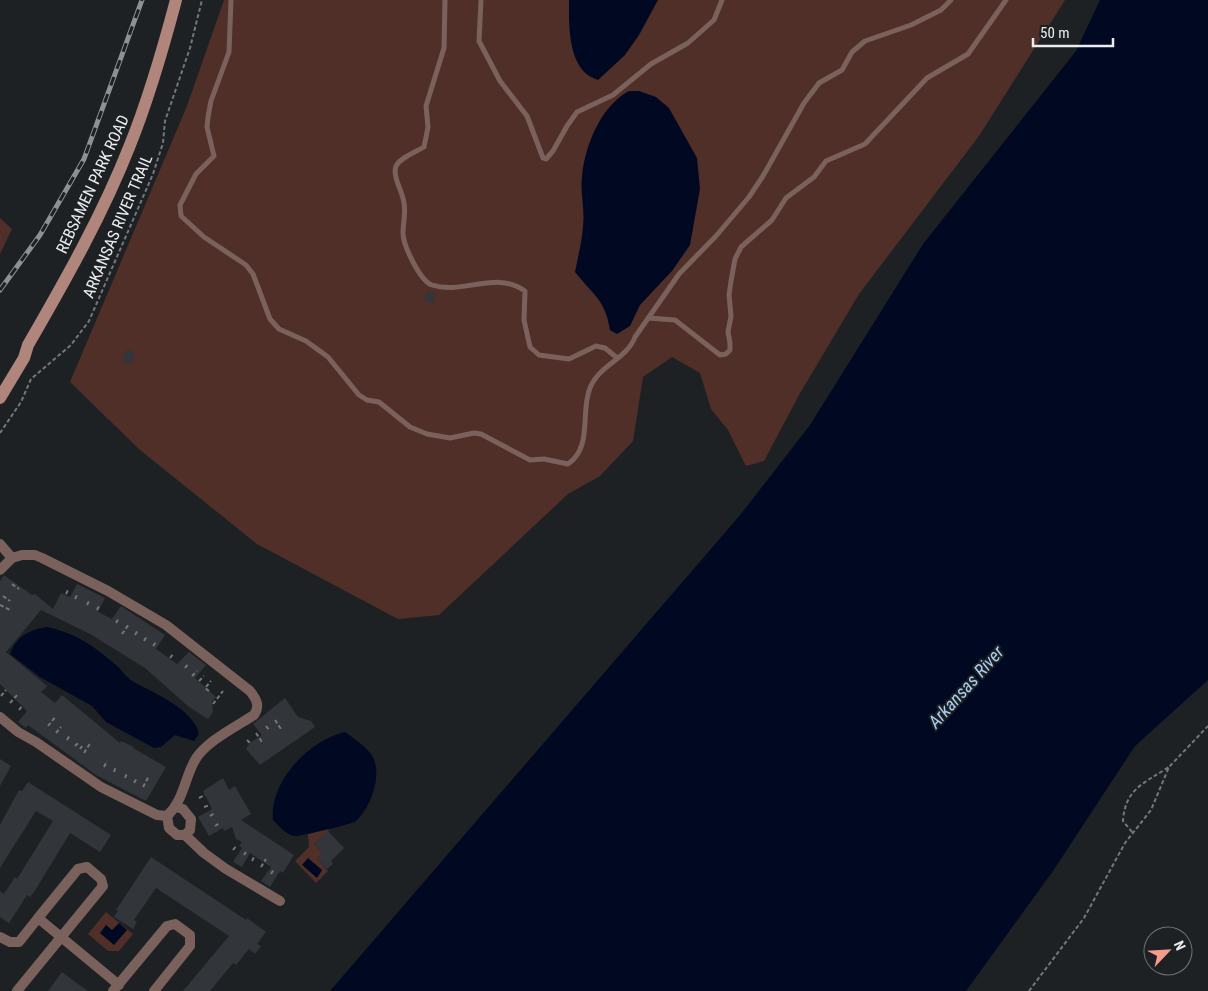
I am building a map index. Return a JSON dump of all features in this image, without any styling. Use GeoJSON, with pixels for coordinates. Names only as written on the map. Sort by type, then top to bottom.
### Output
{"type":"FeatureCollection","features":[{"type":"Feature","properties":{"kind":"street","name":"REBSAMEN PARK ROAD"},"geometry":{"type":"LineString","coordinates":[[0,380],[28,345],[69,272],[130,146],[153,79],[176,0]]}},
{"type":"Feature","properties":{"kind":"street","name":"REBSAMEN PARK ROAD"},"geometry":{"type":"LineString","coordinates":[[0,398],[24,358],[28,345]]}},
{"type":"Feature","properties":{"kind":"street"},"geometry":{"type":"LineString","coordinates":[[0,544],[12,558]]}},
{"type":"Feature","properties":{"kind":"street"},"geometry":{"type":"LineString","coordinates":[[1,568],[12,558],[34,555],[108,591],[176,632],[232,676],[257,700],[258,709],[254,715],[204,750],[194,760],[176,807],[167,816]]}},
{"type":"Feature","properties":{"kind":"street"},"geometry":{"type":"LineString","coordinates":[[0,717],[18,732],[36,742],[101,787],[157,815],[167,816]]}},
{"type":"Feature","properties":{"kind":"street"},"geometry":{"type":"LineString","coordinates":[[176,807],[183,809],[191,819],[190,830],[185,835]]}},
{"type":"Feature","properties":{"kind":"street"},"geometry":{"type":"LineString","coordinates":[[167,816],[169,828],[178,835],[185,835],[204,853],[226,869],[280,901]]}},
{"type":"Feature","properties":{"kind":"street"},"geometry":{"type":"LineString","coordinates":[[0,937],[10,942],[19,942],[78,869],[87,867],[101,879],[103,886],[17,991]]}},
{"type":"Feature","properties":{"kind":"street"},"geometry":{"type":"LineString","coordinates":[[38,918],[116,988],[168,926],[175,924],[190,935],[190,946],[154,991]]}},
{"type":"Feature","properties":{"kind":"lane"},"geometry":{"type":"LineString","coordinates":[[231,0],[229,52],[213,95],[208,117],[207,127],[214,156],[196,174],[179,210],[186,223],[246,265],[256,280],[270,319],[278,329],[319,350],[333,362],[359,395],[379,402],[410,427],[427,434],[450,438],[474,433],[488,437],[530,460],[544,459],[568,464],[573,460],[581,446],[589,390],[596,376],[632,345],[648,318],[679,274],[716,236],[748,197],[767,170],[804,103],[819,84],[842,70],[852,52],[865,41],[911,25],[941,10],[951,0]]}},
{"type":"Feature","properties":{"kind":"lane"},"geometry":{"type":"LineString","coordinates":[[445,0],[444,48],[426,106],[428,127],[424,147],[401,160],[396,167],[395,173],[404,202],[404,242],[421,275],[432,285],[452,287],[502,282],[519,286],[525,291],[527,338],[530,348],[539,355],[569,359],[596,346],[606,348],[616,357]]}},
{"type":"Feature","properties":{"kind":"lane"},"geometry":{"type":"LineString","coordinates":[[481,0],[479,41],[500,81],[527,116],[539,152],[546,159],[577,112],[613,95],[650,64],[688,43],[714,20],[722,0]]}},
{"type":"Feature","properties":{"kind":"lane"},"geometry":{"type":"LineString","coordinates":[[648,318],[674,320],[720,355],[726,354],[730,350],[728,332],[731,316],[729,295],[735,259],[741,247],[772,220],[786,198],[814,177],[826,161],[865,144],[927,78],[968,54],[1006,0]]}},
{"type":"Feature","properties":{"kind":"path","name":"ARKANSAS RIVER TRAIL"},"geometry":{"type":"LineString","coordinates":[[0,433],[20,402],[31,379],[71,345],[89,321],[153,174],[163,142],[165,121],[190,48],[202,0]]}},
{"type":"Feature","properties":{"kind":"path"},"geometry":{"type":"LineString","coordinates":[[12,584],[19,589]]}},
{"type":"Feature","properties":{"kind":"path"},"geometry":{"type":"LineString","coordinates":[[66,594],[68,590]]}},
{"type":"Feature","properties":{"kind":"path"},"geometry":{"type":"LineString","coordinates":[[75,599],[77,595]]}},
{"type":"Feature","properties":{"kind":"path"},"geometry":{"type":"LineString","coordinates":[[3,596],[10,601]]}},
{"type":"Feature","properties":{"kind":"path"},"geometry":{"type":"LineString","coordinates":[[87,605],[89,601]]}},
{"type":"Feature","properties":{"kind":"path"},"geometry":{"type":"LineString","coordinates":[[0,605],[10,610]]}},
{"type":"Feature","properties":{"kind":"path"},"geometry":{"type":"LineString","coordinates":[[97,610],[99,606]]}},
{"type":"Feature","properties":{"kind":"path"},"geometry":{"type":"LineString","coordinates":[[116,623],[119,618]]}},
{"type":"Feature","properties":{"kind":"path"},"geometry":{"type":"LineString","coordinates":[[122,634],[129,624]]}},
{"type":"Feature","properties":{"kind":"path"},"geometry":{"type":"LineString","coordinates":[[135,634],[138,630]]}},
{"type":"Feature","properties":{"kind":"path"},"geometry":{"type":"LineString","coordinates":[[144,640],[147,636]]}},
{"type":"Feature","properties":{"kind":"path"},"geometry":{"type":"LineString","coordinates":[[153,646],[156,642]]}},
{"type":"Feature","properties":{"kind":"path"},"geometry":{"type":"LineString","coordinates":[[170,658],[174,653]]}},
{"type":"Feature","properties":{"kind":"path"},"geometry":{"type":"LineString","coordinates":[[185,668],[188,664]]}},
{"type":"Feature","properties":{"kind":"path"},"geometry":{"type":"LineString","coordinates":[[192,676],[196,671]]}},
{"type":"Feature","properties":{"kind":"path"},"geometry":{"type":"LineString","coordinates":[[199,681],[204,676]]}},
{"type":"Feature","properties":{"kind":"path"},"geometry":{"type":"LineString","coordinates":[[209,691],[205,688],[211,681]]}},
{"type":"Feature","properties":{"kind":"path"},"geometry":{"type":"LineString","coordinates":[[1,696],[6,690]]}},
{"type":"Feature","properties":{"kind":"path"},"geometry":{"type":"LineString","coordinates":[[213,704],[223,691]]}},
{"type":"Feature","properties":{"kind":"path"},"geometry":{"type":"LineString","coordinates":[[10,704],[18,694]]}},
{"type":"Feature","properties":{"kind":"path"},"geometry":{"type":"LineString","coordinates":[[19,710],[22,706]]}},
{"type":"Feature","properties":{"kind":"path"},"geometry":{"type":"LineString","coordinates":[[48,726],[56,716]]}},
{"type":"Feature","properties":{"kind":"path"},"geometry":{"type":"LineString","coordinates":[[275,720],[281,729]]}},
{"type":"Feature","properties":{"kind":"path"},"geometry":{"type":"LineString","coordinates":[[266,726],[270,731]]}},
{"type":"Feature","properties":{"kind":"path"},"geometry":{"type":"LineString","coordinates":[[1133,832],[1123,822],[1124,806],[1133,791],[1169,767],[1208,726]]}},
{"type":"Feature","properties":{"kind":"path"},"geometry":{"type":"LineString","coordinates":[[56,733],[61,727]]}},
{"type":"Feature","properties":{"kind":"path"},"geometry":{"type":"LineString","coordinates":[[256,733],[262,742]]}},
{"type":"Feature","properties":{"kind":"path"},"geometry":{"type":"LineString","coordinates":[[67,740],[70,735]]}},
{"type":"Feature","properties":{"kind":"path"},"geometry":{"type":"LineString","coordinates":[[247,740],[250,743]]}},
{"type":"Feature","properties":{"kind":"path"},"geometry":{"type":"LineString","coordinates":[[84,753],[91,742]]}},
{"type":"Feature","properties":{"kind":"path"},"geometry":{"type":"LineString","coordinates":[[75,746],[78,743]]}},
{"type":"Feature","properties":{"kind":"path"},"geometry":{"type":"LineString","coordinates":[[80,750],[82,746]]}},
{"type":"Feature","properties":{"kind":"path"},"geometry":{"type":"LineString","coordinates":[[104,767],[107,761]]}},
{"type":"Feature","properties":{"kind":"path"},"geometry":{"type":"LineString","coordinates":[[114,772],[116,766]]}},
{"type":"Feature","properties":{"kind":"path"},"geometry":{"type":"LineString","coordinates":[[1028,991],[1084,918],[1133,832],[1151,810],[1169,767]]}},
{"type":"Feature","properties":{"kind":"path"},"geometry":{"type":"LineString","coordinates":[[125,778],[127,773]]}},
{"type":"Feature","properties":{"kind":"path"},"geometry":{"type":"LineString","coordinates":[[143,787],[149,776]]}},
{"type":"Feature","properties":{"kind":"path"},"geometry":{"type":"LineString","coordinates":[[134,783],[137,778]]}},
{"type":"Feature","properties":{"kind":"path"},"geometry":{"type":"LineString","coordinates":[[199,798],[205,795]]}},
{"type":"Feature","properties":{"kind":"path"},"geometry":{"type":"LineString","coordinates":[[204,808],[210,805]]}},
{"type":"Feature","properties":{"kind":"path"},"geometry":{"type":"LineString","coordinates":[[210,816],[214,813]]}},
{"type":"Feature","properties":{"kind":"path"},"geometry":{"type":"LineString","coordinates":[[215,826],[220,823]]}},
{"type":"Feature","properties":{"kind":"path"},"geometry":{"type":"LineString","coordinates":[[233,850],[237,844]]}},
{"type":"Feature","properties":{"kind":"path"},"geometry":{"type":"LineString","coordinates":[[252,861],[254,857]]}},
{"type":"Feature","properties":{"kind":"path"},"geometry":{"type":"LineString","coordinates":[[261,867],[266,859]]}},
{"type":"Feature","properties":{"kind":"path"},"geometry":{"type":"LineString","coordinates":[[271,874],[274,869]]}},
{"type":"Feature","properties":{"kind":"shaded area"},"geometry":{"type":"Polygon","coordinates":[[[224,0],[1065,0],[979,136],[859,294],[799,395],[764,461],[746,466],[728,430],[711,409],[700,373],[672,357],[643,377],[633,441],[600,476],[568,494],[439,615],[398,619],[257,544],[140,450],[70,382],[187,106],[224,0]]]}},
{"type":"Feature","properties":{"kind":"shaded area"},"geometry":{"type":"Polygon","coordinates":[[[0,218],[12,229],[0,254],[0,218]]]}},
{"type":"Feature","properties":{"kind":"shaded area"},"geometry":{"type":"Polygon","coordinates":[[[327,828],[329,831],[314,844],[323,853],[317,859],[328,871],[316,883],[295,861],[309,847],[308,834],[327,828]]]}},
{"type":"Feature","properties":{"kind":"shaded area"},"geometry":{"type":"Polygon","coordinates":[[[106,912],[133,934],[119,951],[108,951],[88,934],[106,912]]]}},
{"type":"Feature","properties":{"kind":"water"},"geometry":{"type":"Polygon","coordinates":[[[569,0],[658,0],[639,35],[625,55],[598,80],[588,75],[580,67],[575,57],[570,34],[569,0]]]}},
{"type":"Feature","properties":{"kind":"water","name":"Arkansas River"},"geometry":{"type":"Polygon","coordinates":[[[1100,0],[1208,0],[1208,680],[1135,746],[1053,871],[966,991],[330,991],[741,514],[810,425],[923,244],[1076,51],[1100,0]]]}},
{"type":"Feature","properties":{"kind":"water"},"geometry":{"type":"Polygon","coordinates":[[[629,91],[639,91],[656,97],[669,108],[697,158],[700,189],[690,245],[672,271],[640,305],[630,326],[617,334],[610,330],[605,311],[597,298],[575,272],[582,232],[582,182],[587,152],[591,139],[603,116],[610,106],[629,91]]]}},
{"type":"Feature","properties":{"kind":"water"},"geometry":{"type":"Polygon","coordinates":[[[47,627],[84,641],[116,665],[132,681],[172,703],[190,717],[196,725],[199,734],[194,741],[175,735],[161,747],[154,748],[106,722],[92,706],[40,677],[10,654],[16,643],[24,635],[47,627]]]}},
{"type":"Feature","properties":{"kind":"water"},"geometry":{"type":"Polygon","coordinates":[[[345,732],[366,748],[375,762],[376,780],[367,808],[353,823],[298,836],[288,833],[273,820],[273,806],[285,778],[305,753],[331,737],[345,732]]]}},
{"type":"Feature","properties":{"kind":"water"},"geometry":{"type":"Polygon","coordinates":[[[308,858],[322,870],[317,878],[302,865],[308,858]]]}},
{"type":"Feature","properties":{"kind":"water"},"geometry":{"type":"Polygon","coordinates":[[[119,923],[127,930],[114,945],[100,933],[106,925],[112,930],[119,923]]]}},
{"type":"Feature","properties":{"kind":"building"},"geometry":{"type":"Polygon","coordinates":[[[427,291],[436,294],[433,303],[424,300],[427,291]]]}},
{"type":"Feature","properties":{"kind":"building"},"geometry":{"type":"Polygon","coordinates":[[[127,349],[135,353],[130,364],[122,361],[127,349]]]}},
{"type":"Feature","properties":{"kind":"building"},"geometry":{"type":"Polygon","coordinates":[[[4,575],[32,595],[35,594],[53,609],[61,593],[70,597],[77,584],[105,598],[98,612],[112,619],[121,606],[165,635],[156,649],[177,664],[189,652],[206,665],[195,678],[216,697],[212,702],[213,712],[208,719],[189,707],[145,668],[90,634],[41,610],[6,652],[47,686],[41,692],[55,703],[62,695],[120,743],[121,741],[134,747],[166,767],[146,801],[96,775],[28,725],[26,728],[18,722],[27,711],[0,684],[0,581],[4,575]]]}},
{"type":"Feature","properties":{"kind":"building"},"geometry":{"type":"Polygon","coordinates":[[[285,698],[298,717],[311,721],[315,727],[260,765],[246,749],[250,743],[262,735],[253,724],[285,698]]]}},
{"type":"Feature","properties":{"kind":"building"},"geometry":{"type":"Polygon","coordinates":[[[0,759],[11,766],[0,786],[0,759]]]}},
{"type":"Feature","properties":{"kind":"building"},"geometry":{"type":"Polygon","coordinates":[[[223,778],[229,790],[235,786],[251,814],[241,820],[294,855],[283,873],[280,871],[270,887],[261,881],[271,867],[250,853],[242,867],[233,862],[242,848],[239,846],[242,842],[236,839],[232,827],[224,831],[223,828],[209,836],[198,817],[212,809],[203,791],[223,778]]]}},
{"type":"Feature","properties":{"kind":"building"},"geometry":{"type":"Polygon","coordinates":[[[28,782],[111,835],[100,852],[70,833],[36,889],[30,897],[27,895],[9,923],[0,917],[0,891],[4,894],[15,877],[17,879],[53,821],[36,811],[0,868],[0,825],[19,790],[22,791],[28,782]]]}},
{"type":"Feature","properties":{"kind":"building"},"geometry":{"type":"Polygon","coordinates":[[[328,831],[344,848],[331,861],[333,864],[327,869],[317,859],[323,853],[314,844],[328,831]]]}},
{"type":"Feature","properties":{"kind":"building"},"geometry":{"type":"Polygon","coordinates":[[[151,857],[266,932],[257,944],[261,946],[255,954],[249,949],[236,965],[233,963],[210,991],[183,991],[229,936],[156,888],[134,920],[137,922],[133,929],[114,917],[118,911],[116,910],[151,857]]]}},
{"type":"Feature","properties":{"kind":"building"},"geometry":{"type":"Polygon","coordinates":[[[62,972],[78,984],[88,991],[48,991],[62,972]]]}},
{"type":"Feature","properties":{"kind":"railway"},"geometry":{"type":"LineString","coordinates":[[0,290],[40,235],[84,159],[142,0]]}}]}
